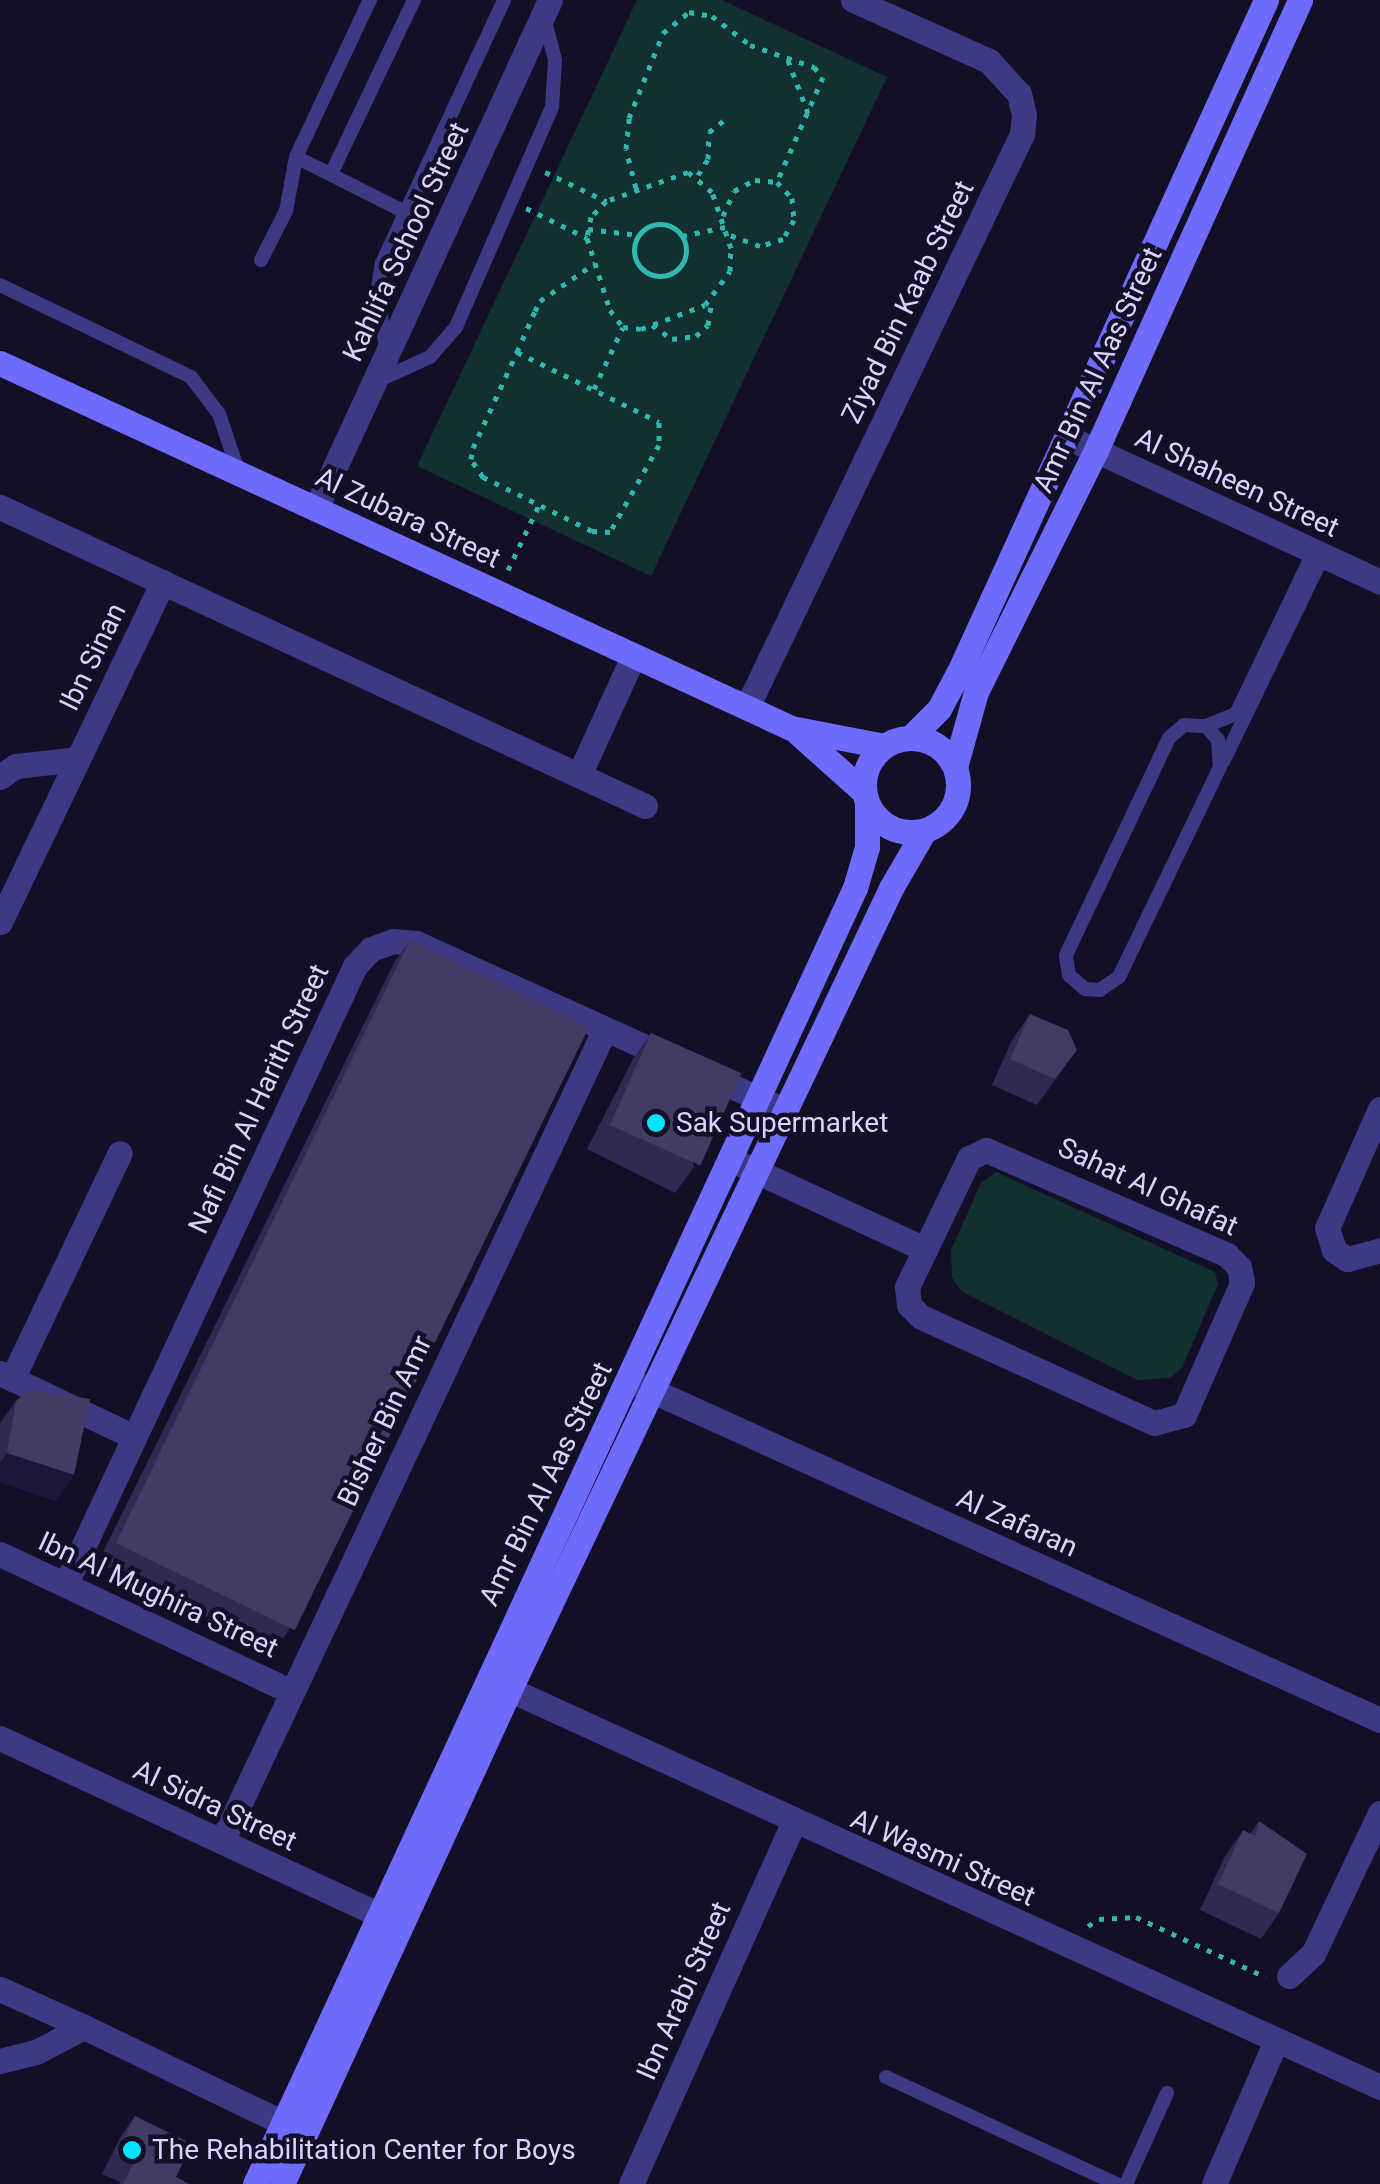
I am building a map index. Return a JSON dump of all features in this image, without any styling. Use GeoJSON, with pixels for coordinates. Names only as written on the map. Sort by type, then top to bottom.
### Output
{"type":"FeatureCollection","features":[{"type":"Feature","properties":{"kind":"street","name":"Ziyad Bin Kaab Street"},"geometry":{"type":"LineString","coordinates":[[747,707],[1022,134],[1024,115],[1019,94],[989,61],[853,0]]}},
{"type":"Feature","properties":{"kind":"street","name":"Amr Bin Al Aas Street"},"geometry":{"type":"LineString","coordinates":[[910,738],[949,692],[1266,0]]}},
{"type":"Feature","properties":{"kind":"street","name":"Amr Bin Al Aas Street"},"geometry":{"type":"LineString","coordinates":[[955,768],[976,692],[1096,450],[1300,0]]}},
{"type":"Feature","properties":{"kind":"street","name":"Kahlifa School Street"},"geometry":{"type":"LineString","coordinates":[[316,508],[547,7]]}},
{"type":"Feature","properties":{"kind":"street","name":"Al Zubara Street"},"geometry":{"type":"LineString","coordinates":[[0,363],[791,728],[884,746]]}},
{"type":"Feature","properties":{"kind":"street","name":"Al Shaheen Street"},"geometry":{"type":"LineString","coordinates":[[1068,438],[1380,582]]}},
{"type":"Feature","properties":{"kind":"street"},"geometry":{"type":"LineString","coordinates":[[0,506],[645,806]]}},
{"type":"Feature","properties":{"kind":"street","name":"Ibn Sinan"},"geometry":{"type":"LineString","coordinates":[[0,922],[163,582]]}},
{"type":"Feature","properties":{"kind":"street"},"geometry":{"type":"LineString","coordinates":[[579,776],[633,656]]}},
{"type":"Feature","properties":{"kind":"street","name":"Al Zubara Street"},"geometry":{"type":"LineString","coordinates":[[791,728],[866,798]]}},
{"type":"Feature","properties":{"kind":"street"},"geometry":{"type":"LineString","coordinates":[[910,738],[937,746],[955,768],[954,806],[924,831],[885,826],[866,798],[868,766],[884,746],[910,738]]}},
{"type":"Feature","properties":{"kind":"street"},"geometry":{"type":"LineString","coordinates":[[0,777],[16,766],[77,758]]}},
{"type":"Feature","properties":{"kind":"street","name":"Amr Bin Al Aas Street"},"geometry":{"type":"LineString","coordinates":[[282,2184],[295,2129],[380,1918],[485,1678],[630,1381],[862,868],[866,798]]}},
{"type":"Feature","properties":{"kind":"street","name":"Amr Bin Al Aas Street"},"geometry":{"type":"LineString","coordinates":[[255,2184],[295,2129],[405,1926],[510,1689],[924,831]]}},
{"type":"Feature","properties":{"kind":"street","name":"Nafi Bin Al Harith Street"},"geometry":{"type":"LineString","coordinates":[[67,1581],[362,956],[393,940],[416,943],[786,1111]]}},
{"type":"Feature","properties":{"kind":"street","name":"Bisher Bin Amr"},"geometry":{"type":"LineString","coordinates":[[222,1841],[605,1029]]}},
{"type":"Feature","properties":{"kind":"street"},"geometry":{"type":"LineString","coordinates":[[1380,1110],[1327,1228],[1334,1250],[1348,1260],[1380,1250]]}},
{"type":"Feature","properties":{"kind":"street","name":"Sahat Al Ghafat"},"geometry":{"type":"LineString","coordinates":[[996,1150],[1227,1254],[1242,1283],[1190,1407],[1165,1424],[914,1312],[907,1287],[925,1250],[968,1158],[996,1150]]}},
{"type":"Feature","properties":{"kind":"street"},"geometry":{"type":"LineString","coordinates":[[120,1154],[6,1376],[134,1437]]}},
{"type":"Feature","properties":{"kind":"street"},"geometry":{"type":"LineString","coordinates":[[732,1160],[925,1250]]}},
{"type":"Feature","properties":{"kind":"street","name":"Al Zafaran"},"geometry":{"type":"LineString","coordinates":[[630,1381],[1380,1720]]}},
{"type":"Feature","properties":{"kind":"street","name":"Ibn Al Mughira Street"},"geometry":{"type":"LineString","coordinates":[[0,1554],[67,1581],[290,1691]]}},
{"type":"Feature","properties":{"kind":"street","name":"Al Wasmi Street"},"geometry":{"type":"LineString","coordinates":[[485,1678],[792,1823],[1380,2088]]}},
{"type":"Feature","properties":{"kind":"street","name":"Al Sidra Street"},"geometry":{"type":"LineString","coordinates":[[0,1738],[380,1918],[405,1926]]}},
{"type":"Feature","properties":{"kind":"street"},"geometry":{"type":"LineString","coordinates":[[1289,1976],[1314,1954],[1380,1813]]}},
{"type":"Feature","properties":{"kind":"street","name":"Ibn Arabi Street"},"geometry":{"type":"LineString","coordinates":[[631,2184],[792,1823]]}},
{"type":"Feature","properties":{"kind":"street"},"geometry":{"type":"LineString","coordinates":[[0,1989],[295,2129]]}},
{"type":"Feature","properties":{"kind":"street"},"geometry":{"type":"LineString","coordinates":[[0,2061],[36,2052],[84,2027]]}},
{"type":"Feature","properties":{"kind":"street"},"geometry":{"type":"LineString","coordinates":[[1214,2184],[1276,2041]]}},
{"type":"Feature","properties":{"kind":"lane"},"geometry":{"type":"LineString","coordinates":[[261,260],[286,210],[296,157],[370,0]]}},
{"type":"Feature","properties":{"kind":"lane"},"geometry":{"type":"LineString","coordinates":[[330,174],[414,0]]}},
{"type":"Feature","properties":{"kind":"lane"},"geometry":{"type":"LineString","coordinates":[[388,354],[378,279],[504,0]]}},
{"type":"Feature","properties":{"kind":"lane"},"geometry":{"type":"LineString","coordinates":[[374,382],[419,364],[449,339],[513,202],[555,83],[547,7]]}},
{"type":"Feature","properties":{"kind":"lane"},"geometry":{"type":"LineString","coordinates":[[296,157],[406,212]]}},
{"type":"Feature","properties":{"kind":"lane"},"geometry":{"type":"LineString","coordinates":[[0,285],[191,377],[219,414],[240,474]]}},
{"type":"Feature","properties":{"kind":"lane"},"geometry":{"type":"LineString","coordinates":[[1319,553],[1119,976],[1100,990],[1078,986],[1066,969],[1068,949],[1169,738],[1184,725],[1206,726],[1236,714],[1319,553]]}},
{"type":"Feature","properties":{"kind":"lane"},"geometry":{"type":"LineString","coordinates":[[1206,726],[1218,740],[1220,767]]}},
{"type":"Feature","properties":{"kind":"lane"},"geometry":{"type":"LineString","coordinates":[[886,2077],[1117,2184]]}},
{"type":"Feature","properties":{"kind":"lane"},"geometry":{"type":"LineString","coordinates":[[1126,2184],[1168,2093]]}},
{"type":"Feature","properties":{"kind":"path"},"geometry":{"type":"LineString","coordinates":[[636,188],[627,127],[668,23],[688,12],[712,16],[750,44],[823,77],[777,182]]}},
{"type":"Feature","properties":{"kind":"path"},"geometry":{"type":"LineString","coordinates":[[788,60],[808,116]]}},
{"type":"Feature","properties":{"kind":"path"},"geometry":{"type":"LineString","coordinates":[[698,175],[708,160],[709,132],[728,117]]}},
{"type":"Feature","properties":{"kind":"path"},"geometry":{"type":"LineString","coordinates":[[529,164],[606,200]]}},
{"type":"Feature","properties":{"kind":"path"},"geometry":{"type":"LineString","coordinates":[[624,327],[610,310],[587,238],[588,229],[606,200],[678,172],[698,175],[710,186],[725,228],[730,271],[712,300],[712,317],[696,336],[672,339],[652,324]]}},
{"type":"Feature","properties":{"kind":"path"},"geometry":{"type":"LineString","coordinates":[[725,228],[734,191],[755,180],[777,182]]}},
{"type":"Feature","properties":{"kind":"path"},"geometry":{"type":"LineString","coordinates":[[588,229],[639,235],[661,224],[682,236],[725,228],[748,245],[783,239],[795,209],[777,182]]}},
{"type":"Feature","properties":{"kind":"path"},"geometry":{"type":"LineString","coordinates":[[513,202],[587,238]]}},
{"type":"Feature","properties":{"kind":"path"},"geometry":{"type":"LineString","coordinates":[[639,235],[637,262],[659,276],[682,262],[682,236]]}},
{"type":"Feature","properties":{"kind":"path"},"geometry":{"type":"LineString","coordinates":[[516,352],[654,418],[662,428],[659,444],[610,532],[596,532],[483,477],[472,459],[516,352],[547,292],[595,262]]}},
{"type":"Feature","properties":{"kind":"path"},"geometry":{"type":"LineString","coordinates":[[624,327],[652,324],[712,300]]}},
{"type":"Feature","properties":{"kind":"path"},"geometry":{"type":"LineString","coordinates":[[594,389],[624,327]]}},
{"type":"Feature","properties":{"kind":"path"},"geometry":{"type":"LineString","coordinates":[[497,592],[539,505]]}},
{"type":"Feature","properties":{"kind":"path"},"geometry":{"type":"LineString","coordinates":[[1062,1945],[1099,1919],[1136,1917],[1256,1974],[1289,1976]]}},
{"type":"Feature","properties":{"kind":"green space"},"geometry":{"type":"Polygon","coordinates":[[[637,0],[722,0],[887,77],[651,576],[417,466],[637,0]]]}},
{"type":"Feature","properties":{"kind":"green space"},"geometry":{"type":"Polygon","coordinates":[[[996,1172],[1215,1272],[1218,1284],[1182,1368],[1170,1378],[1137,1380],[961,1291],[952,1277],[951,1250],[981,1183],[996,1172]]]}},
{"type":"Feature","properties":{"kind":"building"},"geometry":{"type":"Polygon","coordinates":[[[410,940],[589,1027],[295,1630],[116,1543],[410,940]]]}},
{"type":"Feature","properties":{"kind":"building"},"geometry":{"type":"Polygon","coordinates":[[[1030,1014],[1068,1030],[1077,1050],[1055,1079],[1010,1059],[1030,1014]]]}},
{"type":"Feature","properties":{"kind":"building","name":"Sak Supermarket"},"geometry":{"type":"Polygon","coordinates":[[[651,1033],[741,1073],[700,1166],[610,1125],[651,1033]]]}},
{"type":"Feature","properties":{"kind":"building"},"geometry":{"type":"Polygon","coordinates":[[[30,1390],[90,1399],[74,1475],[7,1453],[16,1401],[30,1390]]]}},
{"type":"Feature","properties":{"kind":"building"},"geometry":{"type":"Polygon","coordinates":[[[1259,1821],[1307,1854],[1279,1913],[1218,1884],[1243,1830],[1255,1836],[1259,1821]]]}},
{"type":"Feature","properties":{"kind":"building"},"geometry":{"type":"Polygon","coordinates":[[[135,2116],[192,2144],[176,2177],[189,2184],[123,2184],[134,2162],[116,2154],[135,2116]]]}},
{"type":"Feature","properties":{"kind":"place","name":"Sak Supermarket"},"geometry":{"type":"Point","coordinates":[656,1123]}},
{"type":"Feature","properties":{"kind":"place","name":"The Rehabilitation Center for Boys"},"geometry":{"type":"Point","coordinates":[132,2150]}}]}
